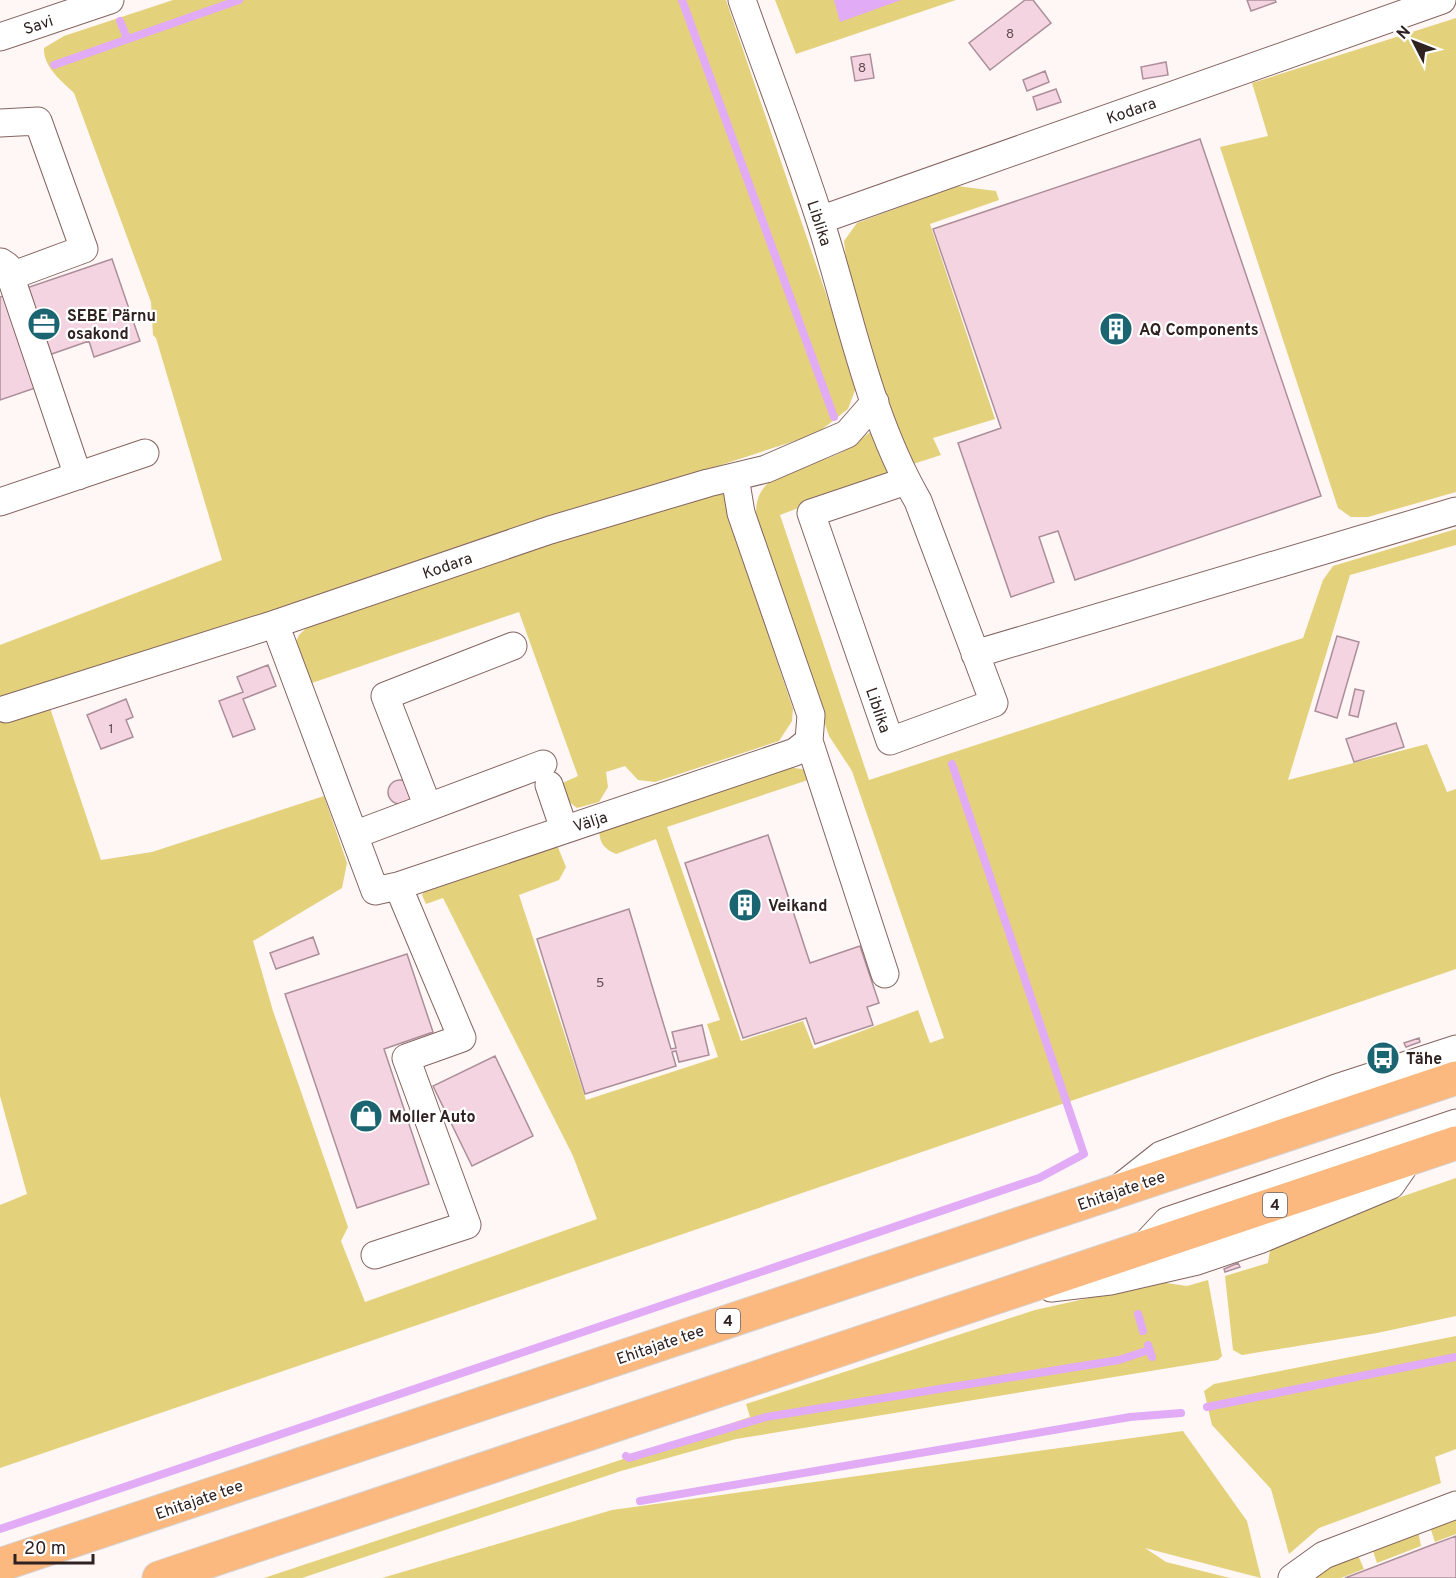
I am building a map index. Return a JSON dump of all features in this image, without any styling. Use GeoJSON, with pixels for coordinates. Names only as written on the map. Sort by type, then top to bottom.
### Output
{"type":"FeatureCollection","features":[{"type":"Feature","properties":{"kind":"highway","name":"Ehitajate tee"},"geometry":{"type":"LineString","coordinates":[[0,1565],[1456,1077]]}},
{"type":"Feature","properties":{"kind":"highway","name":"4"},"geometry":{"type":"LineString","coordinates":[[159,1578],[1409,1159],[1453,1140]]}},
{"type":"Feature","properties":{"kind":"street","name":"Savi"},"geometry":{"type":"LineString","coordinates":[[0,37],[110,0]]}},
{"type":"Feature","properties":{"kind":"street","name":"Liblika"},"geometry":{"type":"LineString","coordinates":[[742,0],[820,220],[875,402],[906,481],[918,501],[994,703],[890,741],[810,513],[906,481]]}},
{"type":"Feature","properties":{"kind":"street","name":"Kodara"},"geometry":{"type":"LineString","coordinates":[[820,220],[1442,0]]}},
{"type":"Feature","properties":{"kind":"street"},"geometry":{"type":"LineString","coordinates":[[0,123],[38,122],[84,249],[5,269],[78,476]]}},
{"type":"Feature","properties":{"kind":"street","name":"Kodara"},"geometry":{"type":"LineString","coordinates":[[6,710],[275,624],[550,530],[766,469],[847,434],[875,402]]}},
{"type":"Feature","properties":{"kind":"street"},"geometry":{"type":"LineString","coordinates":[[0,502],[145,453]]}},
{"type":"Feature","properties":{"kind":"street"},"geometry":{"type":"LineString","coordinates":[[735,477],[741,513],[811,715],[809,741],[885,974]]}},
{"type":"Feature","properties":{"kind":"street"},"geometry":{"type":"LineString","coordinates":[[975,654],[1456,511]]}},
{"type":"Feature","properties":{"kind":"street","name":"Välja"},"geometry":{"type":"LineString","coordinates":[[275,624],[375,891],[398,886],[795,752],[809,741]]}},
{"type":"Feature","properties":{"kind":"street"},"geometry":{"type":"LineString","coordinates":[[428,807],[385,696],[513,646]]}},
{"type":"Feature","properties":{"kind":"street"},"geometry":{"type":"LineString","coordinates":[[354,835],[428,807],[546,774],[564,829]]}},
{"type":"Feature","properties":{"kind":"street"},"geometry":{"type":"LineString","coordinates":[[375,1255],[467,1225],[406,1058],[462,1038],[398,886]]}},
{"type":"Feature","properties":{"kind":"street"},"geometry":{"type":"LineString","coordinates":[[1112,1193],[1161,1155],[1336,1088],[1456,1049]]}},
{"type":"Feature","properties":{"kind":"street"},"geometry":{"type":"LineString","coordinates":[[1140,1250],[1167,1221],[1453,1140]]}},
{"type":"Feature","properties":{"kind":"street"},"geometry":{"type":"LineString","coordinates":[[1014,1292],[1110,1281],[1197,1261],[1259,1240],[1391,1185],[1409,1159]]}},
{"type":"Feature","properties":{"kind":"street"},"geometry":{"type":"LineString","coordinates":[[1292,1577],[1324,1555],[1456,1505]]}},
{"type":"Feature","properties":{"kind":"shaded area"},"geometry":{"type":"Polygon","coordinates":[[[173,0],[726,0],[857,385],[848,409],[816,434],[0,700],[0,645],[222,560],[156,338],[153,335],[151,302],[74,93],[50,67],[44,48],[64,36],[173,0]]]}},
{"type":"Feature","properties":{"kind":"shaded area"},"geometry":{"type":"Polygon","coordinates":[[[775,0],[956,0],[796,54],[775,0]]]}},
{"type":"Feature","properties":{"kind":"shaded area"},"geometry":{"type":"Polygon","coordinates":[[[834,0],[901,0],[840,22],[834,0]]]}},
{"type":"Feature","properties":{"kind":"shaded area"},"geometry":{"type":"Polygon","coordinates":[[[1456,18],[1456,492],[1368,517],[1351,517],[1338,508],[1220,147],[1268,136],[1252,83],[1456,18]]]}},
{"type":"Feature","properties":{"kind":"shaded area"},"geometry":{"type":"Polygon","coordinates":[[[957,186],[996,191],[999,200],[930,224],[995,419],[933,438],[941,455],[913,464],[885,398],[846,259],[844,241],[857,223],[957,186]]]}},
{"type":"Feature","properties":{"kind":"shaded area"},"geometry":{"type":"Polygon","coordinates":[[[870,432],[882,444],[892,472],[780,515],[869,780],[1303,638],[1323,580],[1333,566],[1456,529],[1456,545],[1350,575],[1288,780],[1427,744],[1447,792],[1456,789],[1456,969],[0,1468],[0,1205],[27,1194],[0,1096],[0,720],[50,708],[101,860],[152,852],[324,796],[347,863],[342,888],[253,941],[273,1011],[348,1227],[341,1241],[365,1302],[597,1219],[573,1156],[443,898],[426,904],[422,895],[426,888],[557,845],[566,867],[559,880],[519,895],[586,1100],[718,1057],[707,1024],[720,1020],[656,839],[616,854],[602,843],[599,826],[788,767],[808,770],[808,780],[667,827],[741,1041],[803,1021],[814,1049],[918,1010],[930,1043],[944,1038],[852,771],[829,736],[758,529],[756,511],[759,497],[765,486],[787,472],[841,452],[870,432]]]}},
{"type":"Feature","properties":{"kind":"shaded area"},"geometry":{"type":"Polygon","coordinates":[[[712,488],[724,495],[727,513],[793,709],[792,721],[779,741],[655,782],[638,780],[625,766],[606,772],[608,787],[599,802],[577,808],[563,797],[558,785],[578,776],[519,612],[309,684],[294,646],[299,635],[316,619],[712,488]]]}},
{"type":"Feature","properties":{"kind":"shaded area"},"geometry":{"type":"Polygon","coordinates":[[[1456,1178],[1456,1316],[1377,1333],[1242,1355],[1233,1350],[1225,1276],[1268,1263],[1270,1250],[1386,1202],[1456,1178]]]}},
{"type":"Feature","properties":{"kind":"shaded area"},"geometry":{"type":"Polygon","coordinates":[[[1208,1280],[1222,1356],[1218,1360],[736,1439],[621,1471],[302,1578],[264,1578],[750,1417],[746,1404],[1035,1310],[1160,1282],[1187,1286],[1208,1280]]]}},
{"type":"Feature","properties":{"kind":"shaded area"},"geometry":{"type":"Polygon","coordinates":[[[1456,1336],[1456,1449],[1435,1457],[1441,1483],[1319,1528],[1289,1554],[1271,1489],[1212,1425],[1204,1391],[1214,1384],[1456,1336]]]}},
{"type":"Feature","properties":{"kind":"shaded area"},"geometry":{"type":"Polygon","coordinates":[[[1183,1431],[1247,1521],[1261,1578],[1145,1548],[1166,1562],[1230,1578],[382,1578],[612,1510],[1183,1431]]]}},
{"type":"Feature","properties":{"kind":"shaded area"},"geometry":{"type":"Polygon","coordinates":[[[1456,1517],[1456,1534],[1435,1542],[1430,1527],[1456,1517]]]}},
{"type":"Feature","properties":{"kind":"shaded area"},"geometry":{"type":"Polygon","coordinates":[[[1418,1531],[1421,1546],[1377,1563],[1372,1548],[1418,1531]]]}},
{"type":"Feature","properties":{"kind":"shaded area"},"geometry":{"type":"Polygon","coordinates":[[[1357,1553],[1364,1569],[1341,1578],[1307,1578],[1357,1553]]]}},
{"type":"Feature","properties":{"kind":"building"},"geometry":{"type":"Polygon","coordinates":[[[1025,0],[1033,0],[1051,23],[990,70],[969,43],[1025,0]]]}},
{"type":"Feature","properties":{"kind":"building"},"geometry":{"type":"Polygon","coordinates":[[[1247,0],[1275,0],[1276,2],[1251,11],[1247,0]]]}},
{"type":"Feature","properties":{"kind":"building"},"geometry":{"type":"Polygon","coordinates":[[[870,54],[874,78],[855,81],[851,57],[870,54]]]}},
{"type":"Feature","properties":{"kind":"building"},"geometry":{"type":"Polygon","coordinates":[[[1166,62],[1168,75],[1143,79],[1141,67],[1166,62]]]}},
{"type":"Feature","properties":{"kind":"building"},"geometry":{"type":"Polygon","coordinates":[[[1045,71],[1049,82],[1027,91],[1023,80],[1045,71]]]}},
{"type":"Feature","properties":{"kind":"building"},"geometry":{"type":"Polygon","coordinates":[[[1056,89],[1061,102],[1037,110],[1033,97],[1056,89]]]}},
{"type":"Feature","properties":{"kind":"building","name":"AQ Components"},"geometry":{"type":"Polygon","coordinates":[[[1200,139],[1321,496],[1075,580],[1058,531],[1039,537],[1054,582],[1011,597],[958,443],[1001,428],[933,229],[1200,139]]]}},
{"type":"Feature","properties":{"kind":"building"},"geometry":{"type":"Polygon","coordinates":[[[112,259],[140,341],[94,357],[89,341],[26,363],[35,388],[0,400],[0,297],[112,259]]]}},
{"type":"Feature","properties":{"kind":"building"},"geometry":{"type":"Polygon","coordinates":[[[1337,636],[1359,642],[1337,718],[1315,711],[1337,636]]]}},
{"type":"Feature","properties":{"kind":"building"},"geometry":{"type":"Polygon","coordinates":[[[268,665],[276,686],[243,699],[255,729],[233,737],[219,701],[243,692],[237,677],[268,665]]]}},
{"type":"Feature","properties":{"kind":"building"},"geometry":{"type":"Polygon","coordinates":[[[1355,689],[1364,691],[1358,717],[1349,715],[1355,689]]]}},
{"type":"Feature","properties":{"kind":"building"},"geometry":{"type":"Polygon","coordinates":[[[126,699],[133,717],[126,720],[133,737],[101,749],[87,715],[126,699]]]}},
{"type":"Feature","properties":{"kind":"building"},"geometry":{"type":"Polygon","coordinates":[[[1396,723],[1404,747],[1354,762],[1346,739],[1396,723]]]}},
{"type":"Feature","properties":{"kind":"building"},"geometry":{"type":"Polygon","coordinates":[[[400,780],[409,783],[412,792],[409,801],[400,804],[391,801],[388,792],[391,783],[400,780]]]}},
{"type":"Feature","properties":{"kind":"building","name":"Veikand"},"geometry":{"type":"Polygon","coordinates":[[[768,835],[810,963],[860,946],[879,1003],[867,1007],[873,1025],[815,1044],[806,1018],[743,1038],[685,863],[768,835]]]}},
{"type":"Feature","properties":{"kind":"building"},"geometry":{"type":"Polygon","coordinates":[[[629,909],[671,1049],[676,1048],[672,1032],[702,1025],[709,1055],[679,1062],[676,1051],[672,1052],[676,1066],[585,1094],[537,939],[629,909]]]}},
{"type":"Feature","properties":{"kind":"building"},"geometry":{"type":"Polygon","coordinates":[[[313,937],[319,954],[276,969],[270,953],[313,937]]]}},
{"type":"Feature","properties":{"kind":"building","name":"Moller Auto"},"geometry":{"type":"Polygon","coordinates":[[[407,954],[433,1032],[384,1049],[429,1184],[357,1208],[285,994],[407,954]]]}},
{"type":"Feature","properties":{"kind":"building"},"geometry":{"type":"Polygon","coordinates":[[[1419,1038],[1420,1042],[1406,1047],[1404,1043],[1419,1038]]]}},
{"type":"Feature","properties":{"kind":"building"},"geometry":{"type":"Polygon","coordinates":[[[495,1056],[533,1136],[472,1166],[433,1086],[495,1056]]]}},
{"type":"Feature","properties":{"kind":"building"},"geometry":{"type":"Polygon","coordinates":[[[1238,1263],[1240,1267],[1225,1272],[1224,1269],[1238,1263]]]}},
{"type":"Feature","properties":{"kind":"building"},"geometry":{"type":"Polygon","coordinates":[[[1456,1536],[1456,1578],[1345,1578],[1429,1546],[1456,1536]]]}},
{"type":"Feature","properties":{"kind":"waterway"},"geometry":{"type":"LineString","coordinates":[[54,65],[239,0]]}},
{"type":"Feature","properties":{"kind":"waterway"},"geometry":{"type":"LineString","coordinates":[[682,0],[834,417]]}},
{"type":"Feature","properties":{"kind":"waterway"},"geometry":{"type":"LineString","coordinates":[[120,21],[127,38]]}},
{"type":"Feature","properties":{"kind":"waterway"},"geometry":{"type":"LineString","coordinates":[[0,1529],[1039,1178],[1084,1154],[952,764]]}},
{"type":"Feature","properties":{"kind":"waterway"},"geometry":{"type":"LineString","coordinates":[[1138,1314],[1143,1331]]}},
{"type":"Feature","properties":{"kind":"waterway"},"geometry":{"type":"LineString","coordinates":[[1148,1345],[1152,1357]]}},
{"type":"Feature","properties":{"kind":"waterway"},"geometry":{"type":"LineString","coordinates":[[626,1456],[629,1458],[766,1417],[1119,1360],[1149,1350]]}},
{"type":"Feature","properties":{"kind":"waterway"},"geometry":{"type":"LineString","coordinates":[[1207,1407],[1456,1357]]}},
{"type":"Feature","properties":{"kind":"waterway"},"geometry":{"type":"LineString","coordinates":[[640,1501],[1130,1417],[1181,1413]]}},
{"type":"Feature","properties":{"kind":"place","name":"SEBE Pärnu osakond"},"geometry":{"type":"Point","coordinates":[44,324]}},
{"type":"Feature","properties":{"kind":"place","name":"AQ Components"},"geometry":{"type":"Point","coordinates":[1116,329]}},
{"type":"Feature","properties":{"kind":"place","name":"Veikand"},"geometry":{"type":"Point","coordinates":[745,905]}},
{"type":"Feature","properties":{"kind":"place","name":"Tähe"},"geometry":{"type":"Point","coordinates":[1383,1058]}},
{"type":"Feature","properties":{"kind":"place","name":"Moller Auto"},"geometry":{"type":"Point","coordinates":[366,1116]}}]}
